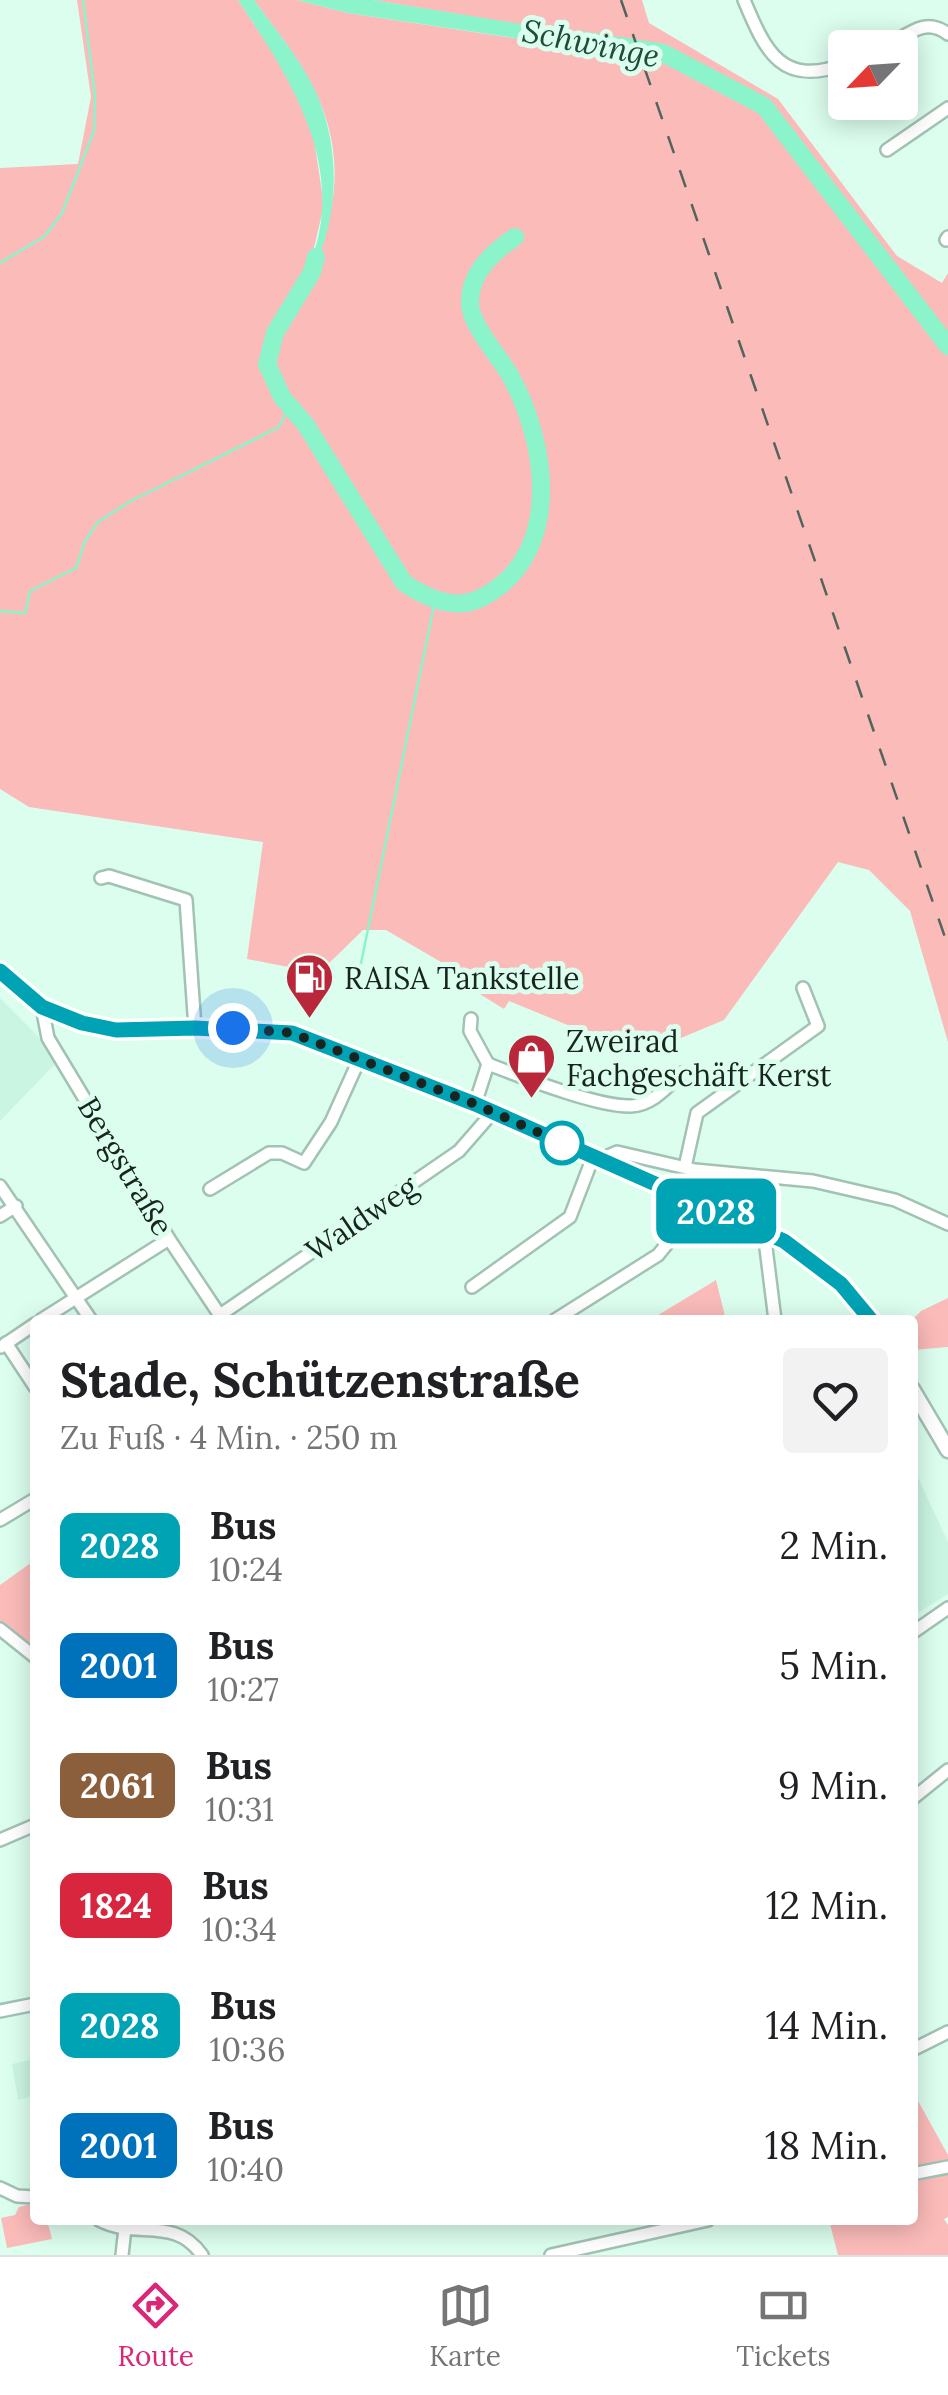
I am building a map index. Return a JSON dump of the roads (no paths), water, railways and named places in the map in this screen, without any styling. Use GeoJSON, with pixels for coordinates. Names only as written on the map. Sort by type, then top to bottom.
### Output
{"type":"FeatureCollection","features":[{"type":"Feature","properties":{"kind":"main road"},"geometry":{"type":"LineString","coordinates":[[0,971],[42,1007],[82,1023],[116,1030],[195,1028],[292,1033],[475,1104],[784,1241],[841,1284],[867,1315]]}},
{"type":"Feature","properties":{"kind":"main road"},"geometry":{"type":"LineString","coordinates":[[918,1399],[948,1450]]}},
{"type":"Feature","properties":{"kind":"street"},"geometry":{"type":"LineString","coordinates":[[744,0],[755,27],[790,70],[812,74],[828,69]]}},
{"type":"Feature","properties":{"kind":"street"},"geometry":{"type":"LineString","coordinates":[[916,30],[931,24],[948,34]]}},
{"type":"Feature","properties":{"kind":"street"},"geometry":{"type":"LineString","coordinates":[[888,150],[948,108]]}},
{"type":"Feature","properties":{"kind":"street"},"geometry":{"type":"LineString","coordinates":[[100,878],[110,876],[186,900],[195,1028]]}},
{"type":"Feature","properties":{"kind":"street"},"geometry":{"type":"LineString","coordinates":[[686,1166],[697,1113],[818,1026],[803,988]]}},
{"type":"Feature","properties":{"kind":"street","name":"Bergstraße"},"geometry":{"type":"LineString","coordinates":[[42,1007],[48,1038],[219,1315]]}},
{"type":"Feature","properties":{"kind":"street"},"geometry":{"type":"LineString","coordinates":[[471,1019],[470,1031],[488,1064],[564,1090],[632,1106],[656,1097],[682,1072]]}},
{"type":"Feature","properties":{"kind":"street"},"geometry":{"type":"LineString","coordinates":[[210,1188],[269,1153],[282,1153],[304,1164],[331,1122],[359,1060]]}},
{"type":"Feature","properties":{"kind":"street"},"geometry":{"type":"LineString","coordinates":[[475,1104],[488,1064]]}},
{"type":"Feature","properties":{"kind":"street","name":"Waldweg"},"geometry":{"type":"LineString","coordinates":[[225,1315],[459,1152],[493,1112]]}},
{"type":"Feature","properties":{"kind":"street"},"geometry":{"type":"LineString","coordinates":[[472,1287],[570,1217],[596,1158],[617,1152],[695,1170],[812,1181],[895,1200],[948,1224]]}},
{"type":"Feature","properties":{"kind":"street"},"geometry":{"type":"LineString","coordinates":[[0,1186],[87,1315]]}},
{"type":"Feature","properties":{"kind":"street"},"geometry":{"type":"LineString","coordinates":[[563,1315],[658,1255],[672,1238],[688,1199]]}},
{"type":"Feature","properties":{"kind":"street"},"geometry":{"type":"LineString","coordinates":[[0,1216],[16,1206]]}},
{"type":"Feature","properties":{"kind":"street"},"geometry":{"type":"LineString","coordinates":[[764,1232],[774,1315]]}},
{"type":"Feature","properties":{"kind":"street"},"geometry":{"type":"LineString","coordinates":[[49,1315],[169,1239]]}},
{"type":"Feature","properties":{"kind":"street"},"geometry":{"type":"LineString","coordinates":[[30,1327],[3,1345],[30,1380]]}},
{"type":"Feature","properties":{"kind":"street"},"geometry":{"type":"LineString","coordinates":[[0,1520],[30,1502]]}},
{"type":"Feature","properties":{"kind":"street"},"geometry":{"type":"LineString","coordinates":[[918,1628],[946,1609],[948,1624]]}},
{"type":"Feature","properties":{"kind":"street"},"geometry":{"type":"LineString","coordinates":[[0,1629],[30,1653]]}},
{"type":"Feature","properties":{"kind":"street"},"geometry":{"type":"LineString","coordinates":[[918,1794],[948,1770]]}},
{"type":"Feature","properties":{"kind":"street"},"geometry":{"type":"LineString","coordinates":[[0,1840],[30,1827]]}},
{"type":"Feature","properties":{"kind":"street"},"geometry":{"type":"LineString","coordinates":[[0,2011],[30,2005]]}},
{"type":"Feature","properties":{"kind":"street"},"geometry":{"type":"LineString","coordinates":[[918,2047],[948,2032]]}},
{"type":"Feature","properties":{"kind":"street"},"geometry":{"type":"LineString","coordinates":[[918,2173],[948,2167]]}},
{"type":"Feature","properties":{"kind":"street"},"geometry":{"type":"LineString","coordinates":[[0,2188],[30,2197]]}},
{"type":"Feature","properties":{"kind":"street"},"geometry":{"type":"LineString","coordinates":[[116,2225],[180,2234],[193,2242],[202,2255]]}},
{"type":"Feature","properties":{"kind":"street"},"geometry":{"type":"LineString","coordinates":[[180,2234],[185,2225]]}},
{"type":"Feature","properties":{"kind":"street"},"geometry":{"type":"LineString","coordinates":[[552,2255],[686,2225]]}},
{"type":"Feature","properties":{"kind":"street"},"geometry":{"type":"LineString","coordinates":[[122,2255],[125,2228]]}},
{"type":"Feature","properties":{"kind":"water"},"geometry":{"type":"Polygon","coordinates":[[[238,0],[254,0],[301,65],[318,98],[332,149],[333,200],[321,251],[275,333],[307,271],[319,234],[319,163],[295,95],[238,0]]]}},
{"type":"Feature","properties":{"kind":"water"},"geometry":{"type":"Polygon","coordinates":[[[297,0],[373,0],[607,38],[608,52],[348,13],[297,0]]]}},
{"type":"Feature","properties":{"kind":"waterway"},"geometry":{"type":"LineString","coordinates":[[0,263],[45,236],[62,213],[94,131],[95,96],[83,0]]}},
{"type":"Feature","properties":{"kind":"waterway","name":"Schwinge"},"geometry":{"type":"LineString","coordinates":[[581,40],[663,53],[764,106],[948,346]]}},
{"type":"Feature","properties":{"kind":"waterway"},"geometry":{"type":"LineString","coordinates":[[316,257],[312,272],[275,333],[267,364],[282,397],[306,425],[404,583],[432,598],[462,603],[483,597],[509,578],[526,554],[537,526],[541,496],[539,465],[524,404],[481,331],[470,304],[478,273],[490,257],[515,237]]}},
{"type":"Feature","properties":{"kind":"waterway"},"geometry":{"type":"LineString","coordinates":[[0,611],[25,613],[30,591],[76,568],[85,541],[98,522],[129,502],[279,427],[289,406]]}},
{"type":"Feature","properties":{"kind":"waterway"},"geometry":{"type":"LineString","coordinates":[[357,983],[435,600]]}},
{"type":"Feature","properties":{"kind":"railway"},"geometry":{"type":"LineString","coordinates":[[621,0],[948,946]]}},
{"type":"Feature","properties":{"kind":"place","name":"RAISA Tankstelle"},"geometry":{"type":"Point","coordinates":[309,1020]}},
{"type":"Feature","properties":{"kind":"place","name":"Zweirad Fachgeschäft Kerst"},"geometry":{"type":"Point","coordinates":[531,1100]}}]}
